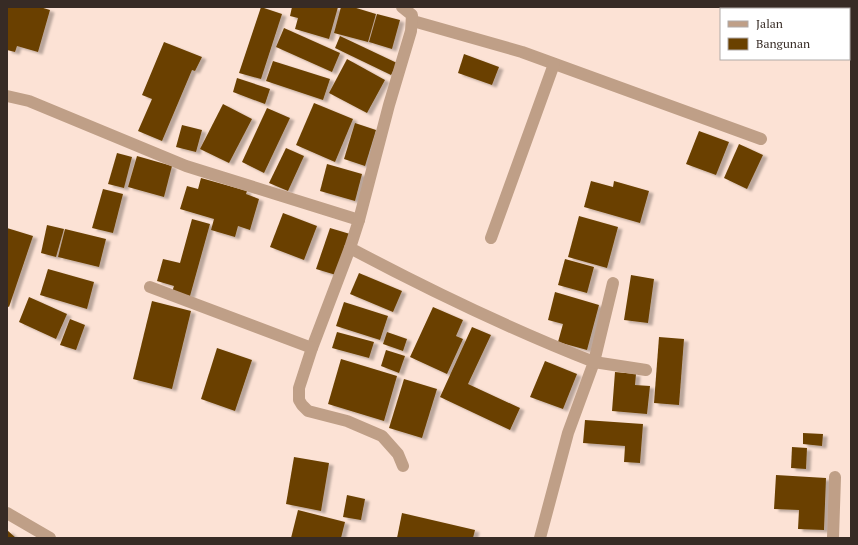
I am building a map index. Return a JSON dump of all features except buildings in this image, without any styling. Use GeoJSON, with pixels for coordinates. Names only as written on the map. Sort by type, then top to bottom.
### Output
{"type":"FeatureCollection","features":[{"type":"Feature","properties":{"kind":"street"},"geometry":{"type":"LineString","coordinates":[[402,7],[409,12],[413,21],[359,220],[350,248],[312,348],[299,388],[299,400],[308,412],[346,421],[382,436],[398,454],[403,466]]}},
{"type":"Feature","properties":{"kind":"street"},"geometry":{"type":"LineString","coordinates":[[413,21],[522,52],[761,139]]}},
{"type":"Feature","properties":{"kind":"street"},"geometry":{"type":"LineString","coordinates":[[492,238],[554,64]]}},
{"type":"Feature","properties":{"kind":"street"},"geometry":{"type":"LineString","coordinates":[[7,96],[29,101],[186,166],[359,220]]}},
{"type":"Feature","properties":{"kind":"street"},"geometry":{"type":"LineString","coordinates":[[350,248],[403,276],[542,342],[594,362],[646,370]]}},
{"type":"Feature","properties":{"kind":"street"},"geometry":{"type":"LineString","coordinates":[[540,538],[568,433],[594,362],[613,282]]}},
{"type":"Feature","properties":{"kind":"street"},"geometry":{"type":"LineString","coordinates":[[150,287],[312,348]]}},
{"type":"Feature","properties":{"kind":"street"},"geometry":{"type":"LineString","coordinates":[[833,538],[835,477]]}},
{"type":"Feature","properties":{"kind":"street"},"geometry":{"type":"LineString","coordinates":[[7,513],[50,538]]}}]}
